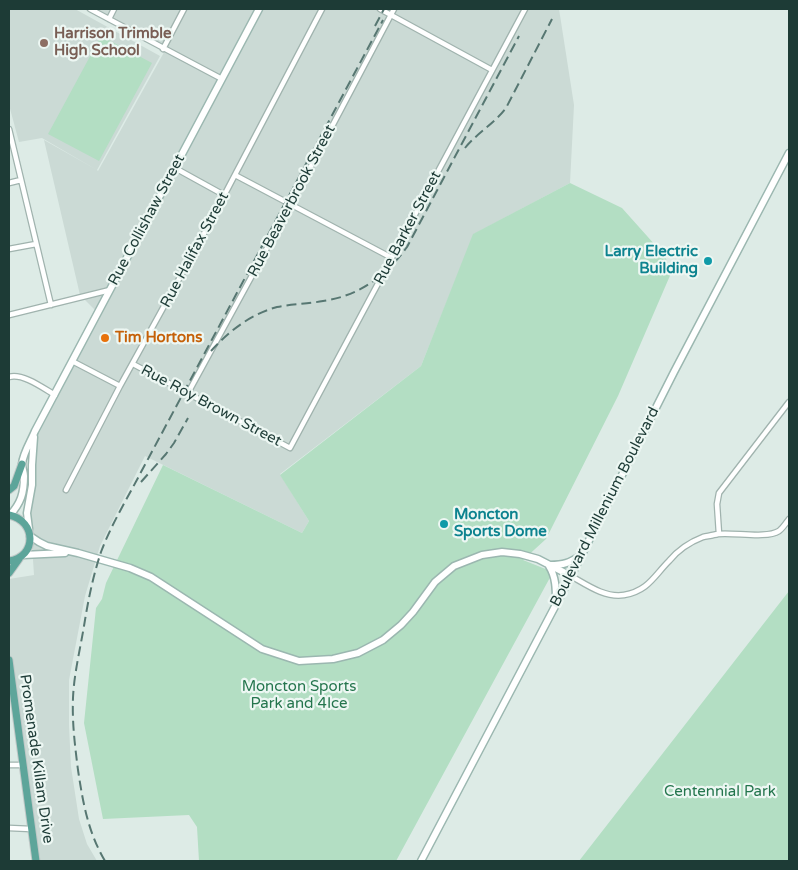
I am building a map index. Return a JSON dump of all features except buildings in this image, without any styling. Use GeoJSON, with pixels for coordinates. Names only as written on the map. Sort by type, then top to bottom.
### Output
{"type":"FeatureCollection","features":[{"type":"Feature","properties":{"kind":"main road"},"geometry":{"type":"LineString","coordinates":[[9,490],[14,486],[22,464]]}},
{"type":"Feature","properties":{"kind":"main road"},"geometry":{"type":"LineString","coordinates":[[9,515],[19,519],[27,526],[29,533],[29,546],[9,573]]}},
{"type":"Feature","properties":{"kind":"main road"},"geometry":{"type":"LineString","coordinates":[[9,561],[22,556]]}},
{"type":"Feature","properties":{"kind":"main road","name":"Promenade Killam Drive"},"geometry":{"type":"LineString","coordinates":[[9,660],[11,701],[23,765],[36,861]]}},
{"type":"Feature","properties":{"kind":"street"},"geometry":{"type":"LineString","coordinates":[[90,9],[222,79]]}},
{"type":"Feature","properties":{"kind":"street"},"geometry":{"type":"LineString","coordinates":[[109,19],[114,9]]}},
{"type":"Feature","properties":{"kind":"street"},"geometry":{"type":"LineString","coordinates":[[163,49],[184,9]]}},
{"type":"Feature","properties":{"kind":"street","name":"Rue Collishaw Street"},"geometry":{"type":"LineString","coordinates":[[9,515],[20,503],[22,497],[24,475],[22,464],[35,431],[259,9]]}},
{"type":"Feature","properties":{"kind":"street","name":"Rue Halifax Street"},"geometry":{"type":"LineString","coordinates":[[66,490],[120,386],[235,175],[321,9]]}},
{"type":"Feature","properties":{"kind":"street"},"geometry":{"type":"LineString","coordinates":[[380,9],[492,70]]}},
{"type":"Feature","properties":{"kind":"street","name":"Rue Beaverbrook Street"},"geometry":{"type":"LineString","coordinates":[[188,393],[394,9]]}},
{"type":"Feature","properties":{"kind":"street","name":"Rue Barker Street"},"geometry":{"type":"LineString","coordinates":[[290,448],[525,9]]}},
{"type":"Feature","properties":{"kind":"street"},"geometry":{"type":"LineString","coordinates":[[9,129],[51,305]]}},
{"type":"Feature","properties":{"kind":"street","name":"Boulevard Millenium Boulevard"},"geometry":{"type":"LineString","coordinates":[[421,861],[571,576],[678,364],[789,153]]}},
{"type":"Feature","properties":{"kind":"street"},"geometry":{"type":"LineString","coordinates":[[175,168],[224,195]]}},
{"type":"Feature","properties":{"kind":"street"},"geometry":{"type":"LineString","coordinates":[[235,175],[392,258]]}},
{"type":"Feature","properties":{"kind":"street"},"geometry":{"type":"LineString","coordinates":[[9,183],[21,180]]}},
{"type":"Feature","properties":{"kind":"street"},"geometry":{"type":"LineString","coordinates":[[9,249],[36,244]]}},
{"type":"Feature","properties":{"kind":"street"},"geometry":{"type":"LineString","coordinates":[[9,315],[110,290]]}},
{"type":"Feature","properties":{"kind":"street"},"geometry":{"type":"LineString","coordinates":[[72,361],[120,386]]}},
{"type":"Feature","properties":{"kind":"street","name":"Rue Roy Brown Street"},"geometry":{"type":"LineString","coordinates":[[133,364],[290,448]]}},
{"type":"Feature","properties":{"kind":"street"},"geometry":{"type":"LineString","coordinates":[[9,377],[13,376],[30,380],[55,395]]}},
{"type":"Feature","properties":{"kind":"street"},"geometry":{"type":"LineString","coordinates":[[719,534],[716,504],[719,494],[789,402]]}},
{"type":"Feature","properties":{"kind":"street","name":"Rue Collishaw Street"},"geometry":{"type":"LineString","coordinates":[[29,533],[28,513],[32,485],[32,457],[35,431]]}},
{"type":"Feature","properties":{"kind":"street"},"geometry":{"type":"LineString","coordinates":[[29,533],[47,546],[130,568],[151,577],[262,649],[299,661],[333,659],[358,653],[383,640],[401,626],[435,582],[454,566],[482,555],[502,552],[538,559],[600,591],[621,595],[633,593],[643,588],[652,581],[677,552],[703,537],[719,534],[768,534],[779,532],[789,519]]}},
{"type":"Feature","properties":{"kind":"street"},"geometry":{"type":"LineString","coordinates":[[22,556],[78,553]]}},
{"type":"Feature","properties":{"kind":"street"},"geometry":{"type":"LineString","coordinates":[[548,565],[570,563],[581,555]]}},
{"type":"Feature","properties":{"kind":"street"},"geometry":{"type":"LineString","coordinates":[[548,565],[555,578],[556,604]]}},
{"type":"Feature","properties":{"kind":"street"},"geometry":{"type":"LineString","coordinates":[[9,764],[23,765]]}},
{"type":"Feature","properties":{"kind":"street"},"geometry":{"type":"LineString","coordinates":[[9,828],[31,829]]}},
{"type":"Feature","properties":{"kind":"shaded area"},"geometry":{"type":"Polygon","coordinates":[[[9,9],[75,9],[160,56],[97,170],[42,138],[19,142],[9,105],[9,9]]]}},
{"type":"Feature","properties":{"kind":"shaded area"},"geometry":{"type":"Polygon","coordinates":[[[96,9],[559,9],[574,105],[570,183],[474,234],[421,366],[280,474],[309,521],[302,533],[145,456],[100,546],[85,596],[69,680],[71,767],[79,819],[87,844],[97,861],[35,861],[9,671],[9,579],[34,575],[30,514],[30,468],[38,435],[100,315],[80,295],[44,140],[98,171],[167,47],[96,9]]]}},
{"type":"Feature","properties":{"kind":"green space"},"geometry":{"type":"Polygon","coordinates":[[[101,36],[152,63],[99,161],[48,134],[101,36]]]}},
{"type":"Feature","properties":{"kind":"green space","name":"Moncton Sports Park and 4Ice"},"geometry":{"type":"Polygon","coordinates":[[[570,183],[622,208],[664,255],[672,271],[618,396],[546,539],[523,560],[553,572],[396,861],[199,861],[197,827],[189,815],[103,819],[84,723],[96,608],[102,599],[106,583],[163,465],[302,533],[309,521],[280,475],[421,366],[473,234],[570,183]]]}},
{"type":"Feature","properties":{"kind":"green space","name":"Centennial Park"},"geometry":{"type":"Polygon","coordinates":[[[789,591],[789,861],[579,861],[789,591]]]}},
{"type":"Feature","properties":{"kind":"railway"},"geometry":{"type":"LineString","coordinates":[[375,26],[384,9]]}},
{"type":"Feature","properties":{"kind":"railway"},"geometry":{"type":"LineString","coordinates":[[465,148],[506,108],[552,19]]}},
{"type":"Feature","properties":{"kind":"railway"},"geometry":{"type":"LineString","coordinates":[[105,861],[94,839],[84,806],[73,725],[76,671],[87,607],[101,552],[119,512],[383,20]]}},
{"type":"Feature","properties":{"kind":"railway"},"geometry":{"type":"LineString","coordinates":[[211,351],[233,330],[258,314],[277,307],[323,301],[348,295],[371,283],[390,267],[407,247],[519,36]]}},
{"type":"Feature","properties":{"kind":"railway"},"geometry":{"type":"LineString","coordinates":[[141,482],[166,454],[188,418]]}},
{"type":"Feature","properties":{"kind":"place","name":"Harrison Trimble High School"},"geometry":{"type":"Point","coordinates":[44,43]}},
{"type":"Feature","properties":{"kind":"place","name":"Larry Electric Building"},"geometry":{"type":"Point","coordinates":[708,261]}},
{"type":"Feature","properties":{"kind":"place","name":"Tim Hortons"},"geometry":{"type":"Point","coordinates":[105,338]}},
{"type":"Feature","properties":{"kind":"place","name":"Moncton Sports Dome"},"geometry":{"type":"Point","coordinates":[444,524]}}]}
